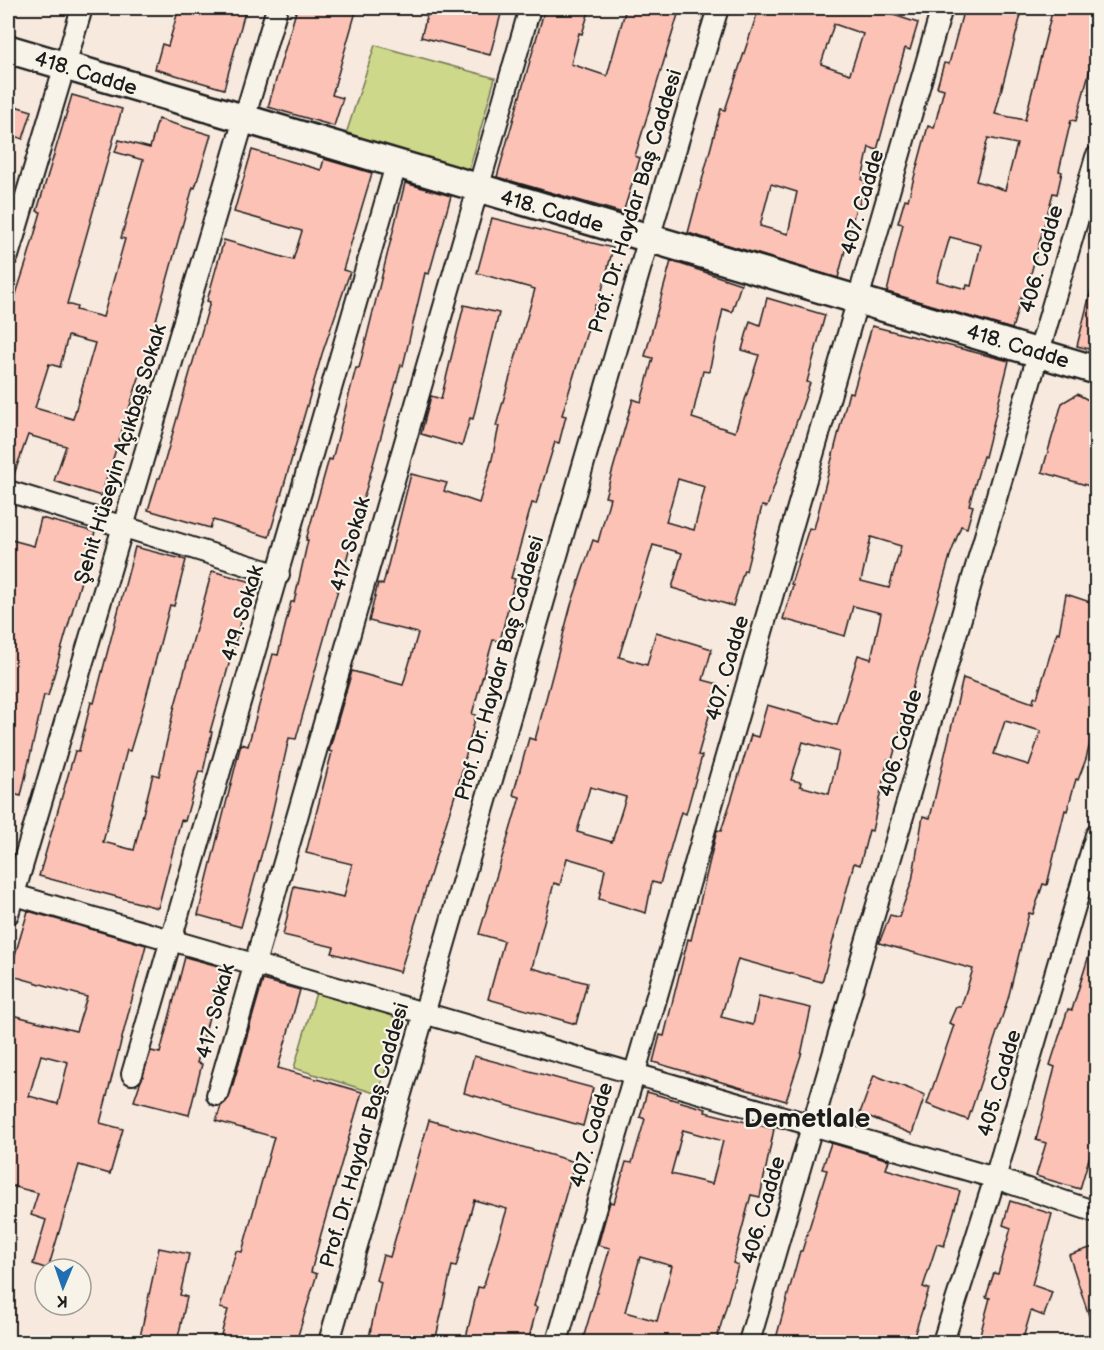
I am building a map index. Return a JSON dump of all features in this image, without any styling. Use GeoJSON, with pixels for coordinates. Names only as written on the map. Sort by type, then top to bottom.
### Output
{"type":"FeatureCollection","features":[{"type":"Feature","properties":{"kind":"street"},"geometry":{"type":"LineString","coordinates":[[8,256],[82,8]]}},
{"type":"Feature","properties":{"kind":"street","name":"Şehit Hüseyin Açıkbaş Sokak"},"geometry":{"type":"LineString","coordinates":[[8,914],[10,894],[123,526],[277,8]]}},
{"type":"Feature","properties":{"kind":"street","name":"417. Sokak"},"geometry":{"type":"LineString","coordinates":[[217,1095],[530,8]]}},
{"type":"Feature","properties":{"kind":"street","name":"Prof. Dr. Haydar Baş Caddesi"},"geometry":{"type":"LineString","coordinates":[[329,1342],[649,238],[718,8]]}},
{"type":"Feature","properties":{"kind":"street","name":"407. Cadde"},"geometry":{"type":"LineString","coordinates":[[557,1342],[860,299],[942,8]]}},
{"type":"Feature","properties":{"kind":"street","name":"418. Cadde"},"geometry":{"type":"LineString","coordinates":[[8,49],[478,190],[860,299],[1096,370]]}},
{"type":"Feature","properties":{"kind":"street","name":"406. Cadde"},"geometry":{"type":"LineString","coordinates":[[749,1342],[1096,158]]}},
{"type":"Feature","properties":{"kind":"street","name":"419. Sokak"},"geometry":{"type":"LineString","coordinates":[[132,1074],[279,575],[396,165]]}},
{"type":"Feature","properties":{"kind":"street"},"geometry":{"type":"LineString","coordinates":[[8,491],[279,575]]}},
{"type":"Feature","properties":{"kind":"street","name":"405. Cadde"},"geometry":{"type":"LineString","coordinates":[[943,1342],[995,1178],[1096,835]]}},
{"type":"Feature","properties":{"kind":"street"},"geometry":{"type":"LineString","coordinates":[[10,894],[254,963],[812,1128],[995,1178],[1096,1212]]}},
{"type":"Feature","properties":{"kind":"green space"},"geometry":{"type":"Polygon","coordinates":[[[375,45],[495,78],[467,177],[344,140],[375,45]]]}},
{"type":"Feature","properties":{"kind":"green space"},"geometry":{"type":"Polygon","coordinates":[[[317,989],[402,1016],[378,1094],[294,1068],[317,989]]]}},
{"type":"Feature","properties":{"kind":"building"},"geometry":{"type":"Polygon","coordinates":[[[179,8],[246,8],[224,89],[155,69],[162,44],[168,46],[179,8]]]}},
{"type":"Feature","properties":{"kind":"building"},"geometry":{"type":"Polygon","coordinates":[[[297,8],[357,8],[332,95],[343,98],[334,126],[268,107],[297,8]]]}},
{"type":"Feature","properties":{"kind":"building"},"geometry":{"type":"Polygon","coordinates":[[[429,8],[475,8],[501,14],[490,55],[421,37],[429,8]]]}},
{"type":"Feature","properties":{"kind":"building"},"geometry":{"type":"Polygon","coordinates":[[[545,8],[590,8],[582,34],[579,33],[571,64],[607,76],[626,8],[680,8],[635,156],[640,158],[623,213],[497,177],[545,8]]]}},
{"type":"Feature","properties":{"kind":"building"},"geometry":{"type":"Polygon","coordinates":[[[759,8],[872,8],[918,23],[910,50],[905,48],[877,150],[869,147],[862,180],[866,181],[858,208],[856,207],[838,278],[688,233],[721,109],[725,110],[759,8]],[[834,24],[821,64],[850,74],[863,34],[834,24]],[[771,184],[760,226],[788,234],[797,192],[771,184]]]}},
{"type":"Feature","properties":{"kind":"building"},"geometry":{"type":"Polygon","coordinates":[[[964,8],[993,8],[1021,15],[995,114],[1025,120],[1053,8],[1096,8],[1096,59],[1093,58],[1076,121],[1071,120],[1059,171],[1062,172],[1057,194],[1053,193],[1024,299],[1021,298],[1012,329],[887,292],[903,224],[898,223],[905,199],[908,200],[928,126],[934,128],[944,89],[937,87],[944,63],[949,64],[964,8]],[[988,138],[976,181],[1005,190],[1017,144],[988,138]],[[950,237],[937,281],[966,289],[967,285],[971,286],[981,245],[950,237]]]}},
{"type":"Feature","properties":{"kind":"building"},"geometry":{"type":"Polygon","coordinates":[[[72,95],[122,109],[67,304],[77,307],[76,310],[103,317],[125,239],[121,238],[143,160],[115,152],[119,140],[150,148],[158,119],[211,135],[195,188],[193,187],[146,356],[101,496],[54,481],[66,446],[28,435],[12,480],[8,479],[8,319],[41,212],[37,211],[72,95]],[[68,336],[60,367],[49,364],[35,408],[73,419],[95,343],[68,336]]]}},
{"type":"Feature","properties":{"kind":"building"},"geometry":{"type":"Polygon","coordinates":[[[8,104],[32,111],[23,139],[8,134],[8,104]]]}},
{"type":"Feature","properties":{"kind":"building"},"geometry":{"type":"Polygon","coordinates":[[[252,150],[321,170],[324,159],[372,173],[343,270],[350,272],[322,354],[269,537],[213,520],[210,528],[148,510],[158,478],[160,478],[210,302],[207,301],[224,240],[293,260],[302,231],[234,212],[252,150]]]}},
{"type":"Feature","properties":{"kind":"building"},"geometry":{"type":"Polygon","coordinates":[[[405,183],[451,196],[429,274],[425,273],[403,366],[401,365],[296,739],[289,738],[268,831],[241,927],[198,915],[241,744],[248,746],[273,654],[278,655],[291,602],[294,602],[308,540],[306,540],[329,459],[332,460],[356,368],[359,368],[405,183]]]}},
{"type":"Feature","properties":{"kind":"building"},"geometry":{"type":"Polygon","coordinates":[[[492,218],[613,248],[598,306],[595,305],[562,415],[566,416],[559,443],[555,442],[536,504],[532,503],[511,578],[515,579],[500,641],[493,640],[472,714],[476,715],[459,782],[400,972],[332,953],[334,947],[283,935],[294,886],[344,897],[352,864],[306,853],[332,752],[329,751],[352,671],[403,685],[418,633],[369,621],[378,583],[383,585],[411,474],[447,483],[444,491],[479,503],[492,459],[499,426],[496,426],[535,289],[477,273],[492,218]]]}},
{"type":"Feature","properties":{"kind":"building"},"geometry":{"type":"Polygon","coordinates":[[[671,261],[741,284],[732,312],[723,309],[709,372],[703,371],[692,418],[735,432],[759,355],[742,350],[750,321],[760,325],[767,298],[825,315],[807,382],[810,383],[767,507],[762,506],[746,571],[744,570],[733,606],[672,588],[682,553],[653,545],[619,657],[647,665],[656,632],[712,649],[703,680],[718,684],[698,755],[702,756],[686,814],[681,812],[660,884],[652,882],[646,913],[599,899],[605,869],[567,858],[560,885],[554,883],[532,968],[587,983],[576,1024],[488,999],[504,941],[479,934],[520,797],[513,795],[529,738],[535,740],[571,605],[593,540],[598,542],[610,498],[605,497],[633,399],[641,402],[653,358],[645,356],[671,261]],[[678,479],[666,522],[694,530],[705,487],[678,479]],[[590,787],[577,832],[612,842],[626,797],[590,787]]]}},
{"type":"Feature","properties":{"kind":"building"},"geometry":{"type":"Polygon","coordinates":[[[1091,290],[1096,291],[1096,351],[1077,346],[1091,290]]]}},
{"type":"Feature","properties":{"kind":"building"},"geometry":{"type":"Polygon","coordinates":[[[464,305],[499,313],[473,419],[470,418],[462,446],[421,434],[431,396],[441,399],[464,305]]]}},
{"type":"Feature","properties":{"kind":"building"},"geometry":{"type":"Polygon","coordinates":[[[872,326],[1009,361],[985,457],[983,456],[969,505],[973,506],[967,528],[961,526],[950,556],[892,760],[888,759],[872,831],[869,830],[860,865],[854,863],[822,982],[738,959],[721,1017],[753,1025],[759,996],[811,1008],[801,1055],[786,1101],[653,1062],[660,1035],[664,1036],[688,939],[691,940],[717,830],[721,831],[751,735],[758,737],[767,705],[837,725],[858,655],[871,659],[881,613],[853,606],[845,636],[783,619],[793,585],[791,584],[809,528],[814,529],[849,392],[853,393],[872,326]],[[871,537],[861,581],[889,588],[901,546],[871,537]],[[803,742],[791,780],[801,782],[800,786],[829,794],[839,752],[803,742]]]}},
{"type":"Feature","properties":{"kind":"building"},"geometry":{"type":"Polygon","coordinates":[[[1077,394],[1096,404],[1096,488],[1042,472],[1062,403],[1077,394]]]}},
{"type":"Feature","properties":{"kind":"building"},"geometry":{"type":"Polygon","coordinates":[[[41,518],[95,532],[48,696],[44,695],[21,796],[8,793],[8,539],[34,546],[41,518]]]}},
{"type":"Feature","properties":{"kind":"building"},"geometry":{"type":"Polygon","coordinates":[[[135,547],[186,560],[174,606],[170,605],[130,751],[127,750],[103,842],[134,850],[153,774],[159,776],[174,709],[212,571],[252,582],[210,732],[212,732],[203,772],[199,771],[185,821],[181,820],[158,908],[39,876],[75,751],[79,751],[91,702],[94,703],[135,547]]]}},
{"type":"Feature","properties":{"kind":"building"},"geometry":{"type":"Polygon","coordinates":[[[1066,594],[1096,604],[1096,719],[1086,759],[1078,780],[1076,779],[1067,811],[1065,810],[1047,885],[1043,884],[1033,914],[1029,913],[1008,999],[968,1120],[927,1104],[954,1025],[949,1023],[956,1007],[961,1007],[973,969],[879,943],[890,915],[899,917],[912,881],[923,816],[930,818],[963,678],[1033,703],[1034,697],[1037,698],[1057,632],[1059,633],[1066,594]],[[1005,721],[994,754],[1029,765],[1041,731],[1005,721]]]}},
{"type":"Feature","properties":{"kind":"building"},"geometry":{"type":"Polygon","coordinates":[[[28,911],[146,945],[100,1123],[123,1129],[110,1174],[79,1165],[52,1257],[35,1257],[46,1220],[31,1215],[38,1193],[8,1185],[8,1014],[76,1031],[87,997],[9,975],[28,911]],[[41,1055],[29,1096],[58,1104],[68,1062],[41,1055]]]}},
{"type":"Feature","properties":{"kind":"building"},"geometry":{"type":"Polygon","coordinates":[[[1093,942],[1096,943],[1096,1157],[1090,1155],[1080,1189],[1036,1176],[1046,1143],[1036,1140],[1055,1067],[1050,1065],[1068,1009],[1072,1010],[1093,942]]]}},
{"type":"Feature","properties":{"kind":"building"},"geometry":{"type":"Polygon","coordinates":[[[185,957],[222,967],[197,1063],[202,1064],[189,1115],[134,1101],[151,1051],[160,1053],[185,957]]]}},
{"type":"Feature","properties":{"kind":"building"},"geometry":{"type":"Polygon","coordinates":[[[263,980],[300,990],[278,1068],[362,1092],[321,1234],[311,1272],[317,1274],[296,1342],[219,1342],[228,1310],[220,1308],[236,1251],[242,1252],[274,1137],[216,1121],[221,1106],[229,1098],[263,980]]]}},
{"type":"Feature","properties":{"kind":"building"},"geometry":{"type":"Polygon","coordinates":[[[474,1056],[593,1088],[583,1126],[464,1093],[474,1056]]]}},
{"type":"Feature","properties":{"kind":"building"},"geometry":{"type":"Polygon","coordinates":[[[874,1075],[925,1095],[912,1134],[860,1113],[874,1075]]]}},
{"type":"Feature","properties":{"kind":"building"},"geometry":{"type":"Polygon","coordinates":[[[647,1092],[706,1109],[705,1112],[774,1129],[760,1197],[751,1195],[733,1263],[738,1265],[716,1342],[582,1342],[610,1248],[598,1245],[610,1202],[614,1203],[626,1162],[632,1163],[645,1119],[640,1117],[647,1092]],[[683,1130],[671,1174],[712,1184],[723,1141],[683,1130]],[[640,1257],[625,1312],[657,1321],[672,1266],[640,1257]]]}},
{"type":"Feature","properties":{"kind":"building"},"geometry":{"type":"Polygon","coordinates":[[[429,1120],[575,1162],[534,1306],[537,1307],[528,1342],[465,1342],[478,1287],[483,1288],[507,1209],[474,1200],[456,1267],[452,1266],[435,1342],[368,1342],[381,1282],[376,1280],[383,1255],[390,1257],[429,1120]]]}},
{"type":"Feature","properties":{"kind":"building"},"geometry":{"type":"Polygon","coordinates":[[[831,1143],[889,1160],[886,1169],[960,1191],[944,1246],[937,1244],[923,1287],[929,1289],[912,1342],[775,1342],[800,1251],[802,1251],[827,1170],[822,1169],[831,1143]]]}},
{"type":"Feature","properties":{"kind":"building"},"geometry":{"type":"Polygon","coordinates":[[[1010,1201],[1052,1214],[1032,1285],[1052,1292],[1044,1316],[1031,1311],[1022,1342],[1010,1342],[980,1335],[990,1298],[986,1297],[994,1273],[998,1274],[1011,1228],[1003,1225],[1010,1201]]]}},
{"type":"Feature","properties":{"kind":"building"},"geometry":{"type":"Polygon","coordinates":[[[1096,1246],[1096,1330],[1094,1331],[1069,1255],[1096,1246]]]}},
{"type":"Feature","properties":{"kind":"building"},"geometry":{"type":"Polygon","coordinates":[[[159,1248],[189,1254],[180,1295],[187,1297],[177,1342],[139,1342],[159,1248]]]}},
{"type":"Feature","properties":{"kind":"district","name":"Demetlale"},"geometry":{"type":"Point","coordinates":[807,1118]}}]}
